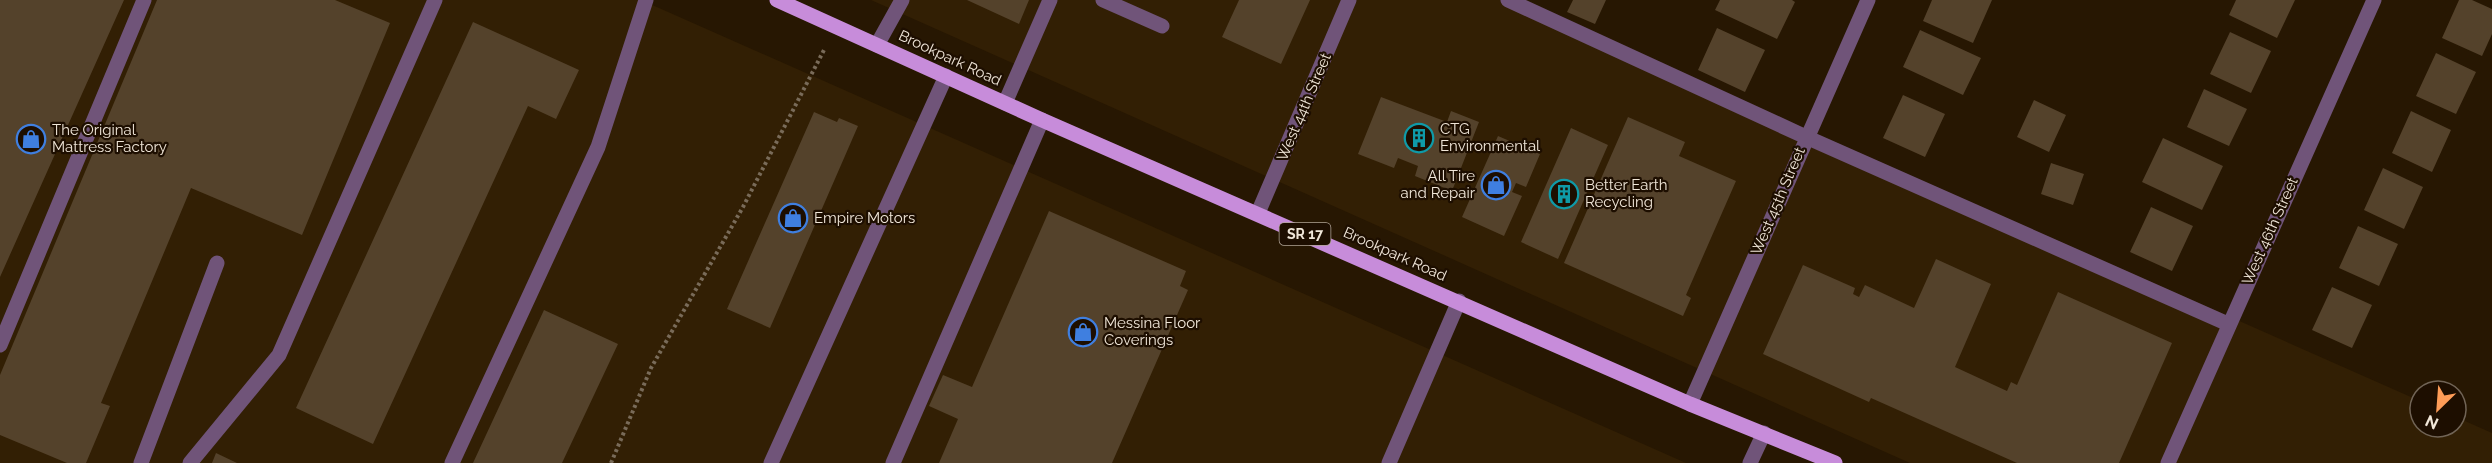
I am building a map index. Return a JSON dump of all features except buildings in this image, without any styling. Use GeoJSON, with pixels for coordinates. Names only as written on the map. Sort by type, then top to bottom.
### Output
{"type":"FeatureCollection","features":[{"type":"Feature","properties":{"kind":"main road","name":"Brookpark Road"},"geometry":{"type":"LineString","coordinates":[[777,0],[1042,120],[1690,404],[1835,463]]}},
{"type":"Feature","properties":{"kind":"street"},"geometry":{"type":"LineString","coordinates":[[0,345],[144,0]]}},
{"type":"Feature","properties":{"kind":"street"},"geometry":{"type":"LineString","coordinates":[[190,463],[279,355],[435,0]]}},
{"type":"Feature","properties":{"kind":"street"},"geometry":{"type":"LineString","coordinates":[[452,463],[598,147],[646,0]]}},
{"type":"Feature","properties":{"kind":"street"},"geometry":{"type":"LineString","coordinates":[[877,45],[901,0]]}},
{"type":"Feature","properties":{"kind":"street"},"geometry":{"type":"LineString","coordinates":[[1005,103],[1050,0]]}},
{"type":"Feature","properties":{"kind":"street"},"geometry":{"type":"LineString","coordinates":[[1103,0],[1162,26]]}},
{"type":"Feature","properties":{"kind":"street","name":"West 44th Street"},"geometry":{"type":"LineString","coordinates":[[1258,213],[1349,0]]}},
{"type":"Feature","properties":{"kind":"street"},"geometry":{"type":"LineString","coordinates":[[1508,0],[1806,137],[2228,324]]}},
{"type":"Feature","properties":{"kind":"street","name":"West 45th Street"},"geometry":{"type":"LineString","coordinates":[[1690,404],[1868,0]]}},
{"type":"Feature","properties":{"kind":"street","name":"West 46th Street"},"geometry":{"type":"LineString","coordinates":[[2168,463],[2374,0]]}},
{"type":"Feature","properties":{"kind":"street"},"geometry":{"type":"LineString","coordinates":[[771,463],[946,76]]}},
{"type":"Feature","properties":{"kind":"street"},"geometry":{"type":"LineString","coordinates":[[894,463],[1042,120]]}},
{"type":"Feature","properties":{"kind":"street"},"geometry":{"type":"LineString","coordinates":[[141,463],[217,263]]}},
{"type":"Feature","properties":{"kind":"street"},"geometry":{"type":"LineString","coordinates":[[1389,463],[1459,301]]}},
{"type":"Feature","properties":{"kind":"street"},"geometry":{"type":"LineString","coordinates":[[1750,463],[1764,433]]}},
{"type":"Feature","properties":{"kind":"path"},"geometry":{"type":"LineString","coordinates":[[611,463],[651,368],[743,207],[837,26]]}},
{"type":"Feature","properties":{"kind":"shaded area"},"geometry":{"type":"Polygon","coordinates":[[[0,0],[641,0],[1686,463],[0,463],[0,0]]]}},
{"type":"Feature","properties":{"kind":"shaded area"},"geometry":{"type":"Polygon","coordinates":[[[871,0],[1514,0],[2408,396],[2408,439],[2468,439],[2468,422],[2492,433],[2492,463],[1910,463],[871,0]]]}},
{"type":"Feature","properties":{"kind":"place","name":"CTG Environmental"},"geometry":{"type":"Point","coordinates":[1419,138]}},
{"type":"Feature","properties":{"kind":"place","name":"The Original Mattress Factory"},"geometry":{"type":"Point","coordinates":[31,139]}},
{"type":"Feature","properties":{"kind":"place","name":"All Tire and Repair"},"geometry":{"type":"Point","coordinates":[1496,185]}},
{"type":"Feature","properties":{"kind":"place","name":"Better Earth Recycling"},"geometry":{"type":"Point","coordinates":[1564,194]}},
{"type":"Feature","properties":{"kind":"place","name":"Empire Motors"},"geometry":{"type":"Point","coordinates":[793,218]}},
{"type":"Feature","properties":{"kind":"place","name":"Messina Floor Coverings"},"geometry":{"type":"Point","coordinates":[1083,332]}}]}
